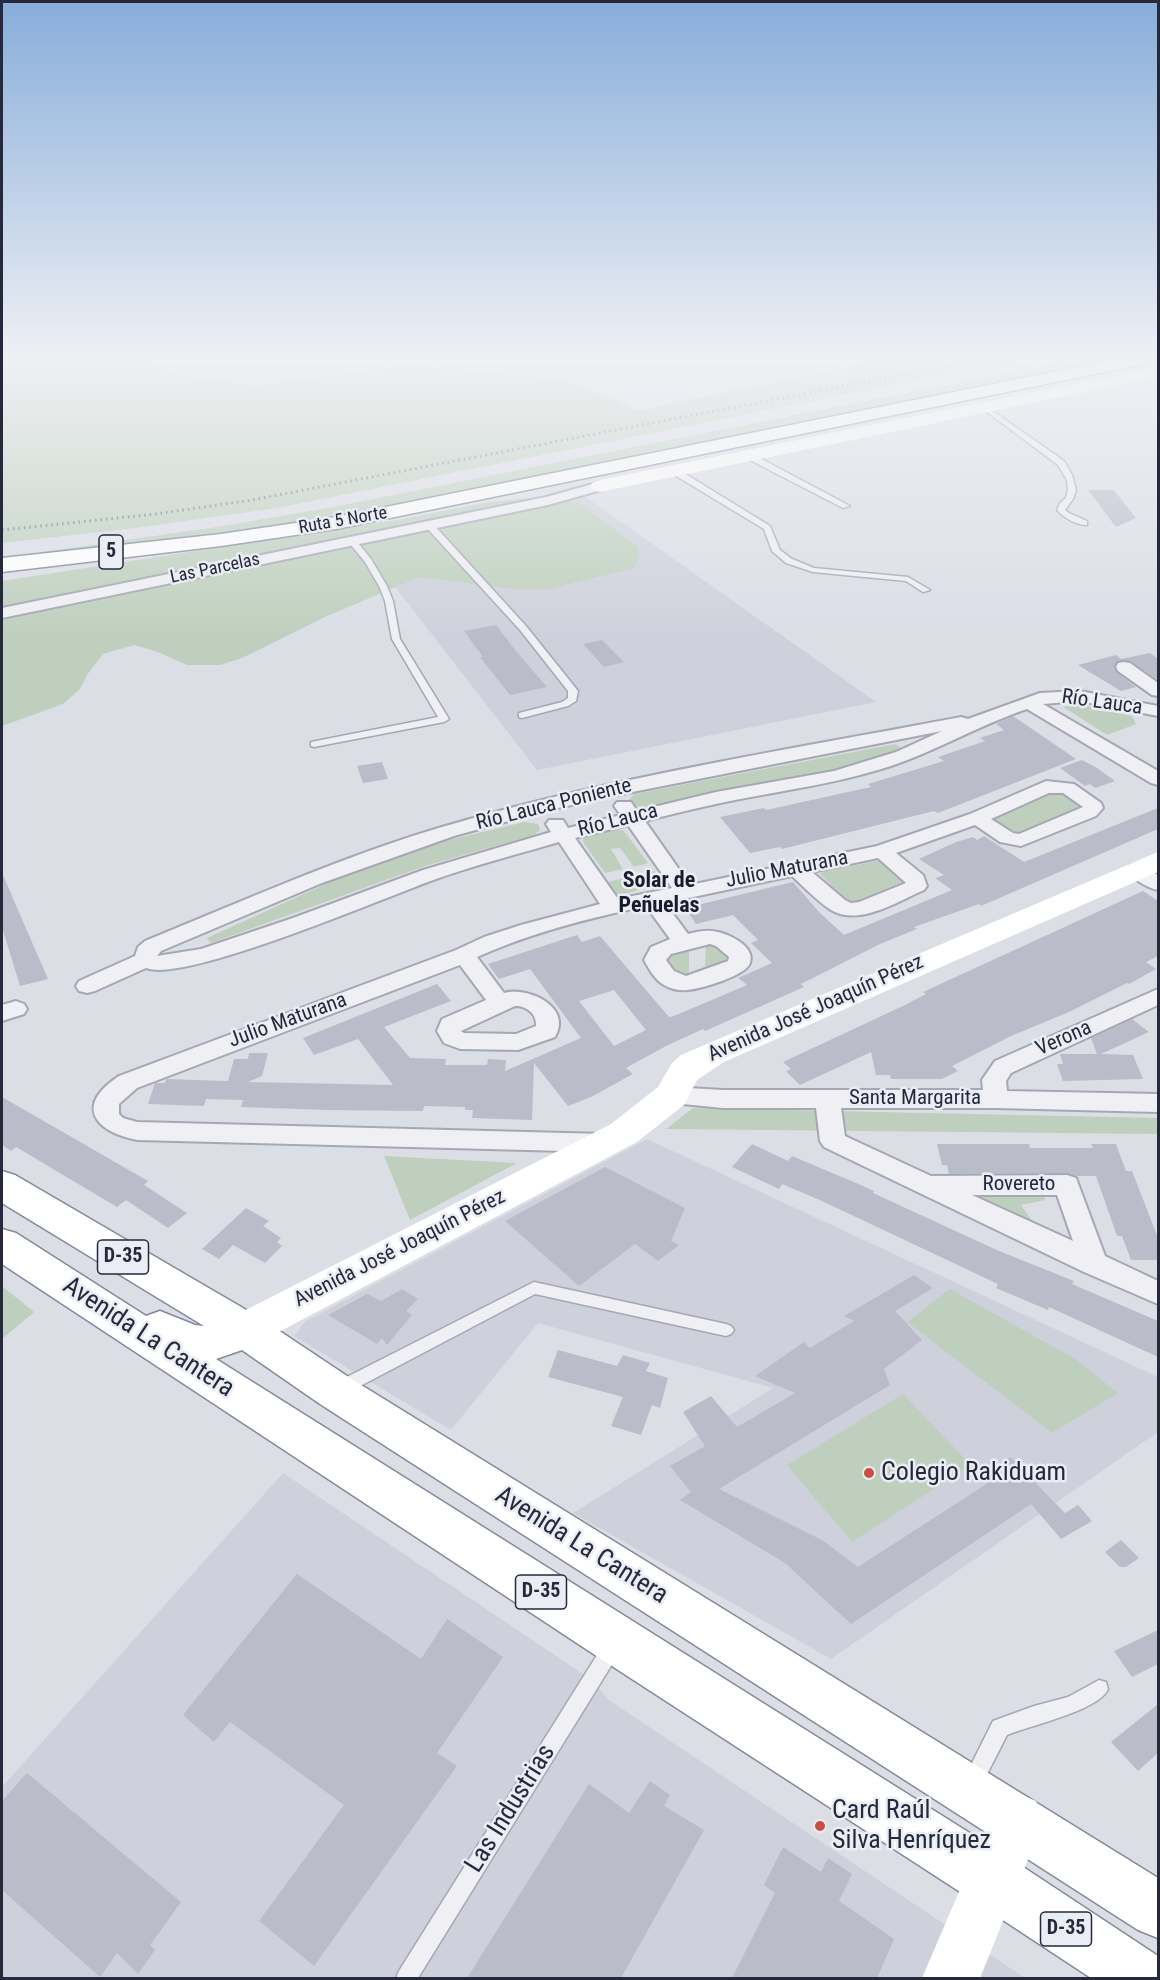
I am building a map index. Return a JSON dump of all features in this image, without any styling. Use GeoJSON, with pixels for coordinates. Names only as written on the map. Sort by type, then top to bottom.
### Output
{"type":"FeatureCollection","features":[{"type":"Feature","properties":{"kind":"main road","name":"Ruta 5 Norte"},"geometry":{"type":"LineString","coordinates":[[2,565],[425,515],[713,452]]}},
{"type":"Feature","properties":{"kind":"main road"},"geometry":{"type":"LineString","coordinates":[[425,515],[490,496],[600,486],[773,452]]}},
{"type":"Feature","properties":{"kind":"main road","name":"Ruta 5 Norte"},"geometry":{"type":"LineString","coordinates":[[2,554],[291,511]]}},
{"type":"Feature","properties":{"kind":"main road"},"geometry":{"type":"LineString","coordinates":[[2,549],[150,533]]}},
{"type":"Feature","properties":{"kind":"main road"},"geometry":{"type":"LineString","coordinates":[[2,573],[221,540]]}},
{"type":"Feature","properties":{"kind":"main road","name":"Avenida José Joaquín Pérez"},"geometry":{"type":"LineString","coordinates":[[94,1302],[138,1317],[190,1343],[209,1345],[224,1341],[642,1121],[672,1096],[684,1072],[693,1064],[712,1054],[1151,872]]}},
{"type":"Feature","properties":{"kind":"main road","name":"Avenida La Cantera"},"geometry":{"type":"LineString","coordinates":[[2,1185],[245,1330],[334,1391],[1158,1910]]}},
{"type":"Feature","properties":{"kind":"main road","name":"Avenida La Cantera"},"geometry":{"type":"LineString","coordinates":[[2,1244],[612,1638],[991,1879],[1141,1978]]}},
{"type":"Feature","properties":{"kind":"main road"},"geometry":{"type":"LineString","coordinates":[[951,1978],[1017,1820]]}},
{"type":"Feature","properties":{"kind":"street","name":"Las Parcelas"},"geometry":{"type":"LineString","coordinates":[[2,613],[351,540],[425,515]]}},
{"type":"Feature","properties":{"kind":"street"},"geometry":{"type":"LineString","coordinates":[[1124,667],[1158,692]]}},
{"type":"Feature","properties":{"kind":"street","name":"Río Lauca"},"geometry":{"type":"LineString","coordinates":[[87,986],[146,960],[158,965],[205,955],[301,923],[430,874],[562,835],[716,798],[836,776],[873,766],[903,756],[988,716],[1056,695],[1080,696],[1158,711]]}},
{"type":"Feature","properties":{"kind":"street"},"geometry":{"type":"LineString","coordinates":[[1033,701],[1158,779]]}},
{"type":"Feature","properties":{"kind":"street","name":"Río Lauca Poniente"},"geometry":{"type":"LineString","coordinates":[[146,960],[146,952],[153,946],[315,879],[447,832],[544,805],[612,790],[988,716]]}},
{"type":"Feature","properties":{"kind":"street","name":"Julio Maturana"},"geometry":{"type":"LineString","coordinates":[[604,1143],[137,1131],[116,1127],[106,1114],[108,1099],[120,1086],[128,1082],[501,939],[651,898],[882,850],[977,818],[1051,786],[1066,788],[1091,803],[1093,808],[1089,812],[1021,840],[1006,838],[977,818]]}},
{"type":"Feature","properties":{"kind":"street"},"geometry":{"type":"LineString","coordinates":[[612,790],[684,891]]}},
{"type":"Feature","properties":{"kind":"street"},"geometry":{"type":"LineString","coordinates":[[544,805],[562,835],[613,907]]}},
{"type":"Feature","properties":{"kind":"street"},"geometry":{"type":"LineString","coordinates":[[795,868],[843,908],[857,910],[916,886],[916,879],[882,850]]}},
{"type":"Feature","properties":{"kind":"street"},"geometry":{"type":"LineString","coordinates":[[651,898],[684,943]]}},
{"type":"Feature","properties":{"kind":"street"},"geometry":{"type":"LineString","coordinates":[[464,955],[500,1003]]}},
{"type":"Feature","properties":{"kind":"street","name":"Verona"},"geometry":{"type":"LineString","coordinates":[[996,1100],[994,1080],[1003,1067],[1158,996]]}},
{"type":"Feature","properties":{"kind":"street","name":"Santa Margarita"},"geometry":{"type":"LineString","coordinates":[[672,1096],[723,1099],[1158,1103]]}},
{"type":"Feature","properties":{"kind":"street","name":"Rovereto"},"geometry":{"type":"LineString","coordinates":[[827,1099],[833,1141],[1158,1293]]}},
{"type":"Feature","properties":{"kind":"street","name":"Rovereto"},"geometry":{"type":"LineString","coordinates":[[925,1185],[1067,1185],[1094,1264]]}},
{"type":"Feature","properties":{"kind":"lane"},"geometry":{"type":"LineString","coordinates":[[1046,452],[1061,463],[1069,474],[1072,492],[1061,510],[1066,515],[1084,523]]}},
{"type":"Feature","properties":{"kind":"lane"},"geometry":{"type":"LineString","coordinates":[[751,457],[846,506]]}},
{"type":"Feature","properties":{"kind":"lane"},"geometry":{"type":"LineString","coordinates":[[676,472],[767,528],[776,551],[789,561],[813,570],[908,579],[926,590]]}},
{"type":"Feature","properties":{"kind":"lane"},"geometry":{"type":"LineString","coordinates":[[425,515],[523,628],[573,691],[573,699],[565,704],[522,715]]}},
{"type":"Feature","properties":{"kind":"lane"},"geometry":{"type":"LineString","coordinates":[[314,744],[444,718],[396,639],[389,601],[383,586],[369,561],[351,540]]}},
{"type":"Feature","properties":{"kind":"lane"},"geometry":{"type":"LineString","coordinates":[[334,1391],[534,1288],[726,1330]]}},
{"type":"Feature","properties":{"kind":"lane","name":"Las Industrias"},"geometry":{"type":"LineString","coordinates":[[406,1978],[605,1660],[612,1638]]}},
{"type":"Feature","properties":{"kind":"lane"},"geometry":{"type":"LineString","coordinates":[[968,1790],[1000,1728],[1034,1715],[1071,1705],[1099,1689]]}},
{"type":"Feature","properties":{"kind":"shaded area"},"geometry":{"type":"Polygon","coordinates":[[[586,497],[876,702],[537,770],[362,544],[586,497]]]}},
{"type":"Feature","properties":{"kind":"shaded area"},"geometry":{"type":"Polygon","coordinates":[[[647,1139],[1158,1377],[1158,1432],[831,1659],[573,1513],[773,1388],[538,1323],[451,1430],[294,1336],[306,1321],[647,1139]]]}},
{"type":"Feature","properties":{"kind":"shaded area"},"geometry":{"type":"Polygon","coordinates":[[[283,1473],[592,1680],[609,1700],[1025,1978],[2,1978],[2,1787],[283,1473]]]}},
{"type":"Feature","properties":{"kind":"green space"},"geometry":{"type":"Polygon","coordinates":[[[2,452],[555,452],[277,508],[136,528],[2,543],[2,452]]]}},
{"type":"Feature","properties":{"kind":"green space"},"geometry":{"type":"Polygon","coordinates":[[[607,452],[666,452],[387,509],[275,528],[2,560],[2,558],[223,526],[333,507],[607,452]]]}},
{"type":"Feature","properties":{"kind":"green space"},"geometry":{"type":"Polygon","coordinates":[[[540,497],[581,504],[638,547],[639,555],[634,568],[549,589],[516,589],[419,577],[325,617],[242,658],[220,665],[187,665],[158,652],[134,645],[103,654],[87,675],[80,689],[63,704],[2,726],[2,581],[402,519],[489,502],[540,497]]]}},
{"type":"Feature","properties":{"kind":"green space"},"geometry":{"type":"Polygon","coordinates":[[[1078,704],[1132,716],[1136,724],[1107,735],[1063,707],[1078,704]]]}},
{"type":"Feature","properties":{"kind":"green space"},"geometry":{"type":"Polygon","coordinates":[[[895,744],[907,751],[805,779],[726,791],[648,808],[633,806],[629,800],[634,794],[895,744]]]}},
{"type":"Feature","properties":{"kind":"green space"},"geometry":{"type":"Polygon","coordinates":[[[1056,791],[1063,792],[1082,807],[1021,834],[1016,834],[995,820],[996,815],[1056,791]]]}},
{"type":"Feature","properties":{"kind":"green space"},"geometry":{"type":"Polygon","coordinates":[[[524,822],[538,824],[540,830],[534,835],[425,866],[211,943],[207,938],[343,876],[440,842],[524,822]]]}},
{"type":"Feature","properties":{"kind":"green space"},"geometry":{"type":"Polygon","coordinates":[[[615,829],[624,831],[648,863],[634,867],[620,848],[611,849],[623,869],[605,873],[583,842],[583,837],[615,829]]]}},
{"type":"Feature","properties":{"kind":"green space"},"geometry":{"type":"Polygon","coordinates":[[[881,860],[905,881],[853,904],[847,902],[820,874],[822,872],[881,860]]]}},
{"type":"Feature","properties":{"kind":"green space"},"geometry":{"type":"Polygon","coordinates":[[[654,871],[658,878],[657,884],[625,894],[617,894],[608,882],[654,871]]]}},
{"type":"Feature","properties":{"kind":"green space"},"geometry":{"type":"Polygon","coordinates":[[[715,944],[730,957],[705,970],[706,945],[715,944]]]}},
{"type":"Feature","properties":{"kind":"green space"},"geometry":{"type":"Polygon","coordinates":[[[689,950],[689,978],[676,974],[665,962],[667,956],[689,950]]]}},
{"type":"Feature","properties":{"kind":"green space"},"geometry":{"type":"Polygon","coordinates":[[[693,1108],[1158,1118],[1158,1134],[666,1129],[693,1108]]]}},
{"type":"Feature","properties":{"kind":"green space"},"geometry":{"type":"Polygon","coordinates":[[[384,1156],[517,1163],[410,1220],[384,1156]]]}},
{"type":"Feature","properties":{"kind":"green space"},"geometry":{"type":"Polygon","coordinates":[[[1043,1192],[1045,1200],[1021,1205],[1033,1222],[1030,1226],[969,1194],[1043,1192]]]}},
{"type":"Feature","properties":{"kind":"green space"},"geometry":{"type":"Polygon","coordinates":[[[2,1286],[34,1312],[2,1339],[2,1286]]]}},
{"type":"Feature","properties":{"kind":"green space"},"geometry":{"type":"Polygon","coordinates":[[[950,1289],[1075,1359],[1118,1393],[1052,1433],[907,1322],[950,1289]]]}},
{"type":"Feature","properties":{"kind":"green space"},"geometry":{"type":"Polygon","coordinates":[[[903,1394],[971,1465],[852,1542],[787,1465],[903,1394]]]}},
{"type":"Feature","properties":{"kind":"building"},"geometry":{"type":"Polygon","coordinates":[[[1088,490],[1114,490],[1136,518],[1116,527],[1088,490]]]}},
{"type":"Feature","properties":{"kind":"building"},"geometry":{"type":"Polygon","coordinates":[[[496,625],[547,687],[510,695],[480,657],[483,657],[464,631],[496,625]]]}},
{"type":"Feature","properties":{"kind":"building"},"geometry":{"type":"Polygon","coordinates":[[[602,640],[624,662],[604,667],[583,644],[602,640]]]}},
{"type":"Feature","properties":{"kind":"building"},"geometry":{"type":"Polygon","coordinates":[[[1150,653],[1158,659],[1158,680],[1131,661],[1118,661],[1114,666],[1116,672],[1136,687],[1121,691],[1078,665],[1116,655],[1121,659],[1150,653]]]}},
{"type":"Feature","properties":{"kind":"building"},"geometry":{"type":"Polygon","coordinates":[[[1013,716],[1076,759],[938,813],[934,811],[782,849],[780,847],[750,853],[720,817],[764,808],[766,810],[871,787],[868,784],[944,761],[938,757],[985,741],[980,738],[1004,730],[996,724],[1013,716]]]}},
{"type":"Feature","properties":{"kind":"building"},"geometry":{"type":"Polygon","coordinates":[[[1082,760],[1115,781],[1095,788],[1090,784],[1085,786],[1060,768],[1082,760]]]}},
{"type":"Feature","properties":{"kind":"building"},"geometry":{"type":"Polygon","coordinates":[[[382,762],[388,779],[363,783],[357,766],[382,762]]]}},
{"type":"Feature","properties":{"kind":"building"},"geometry":{"type":"Polygon","coordinates":[[[1158,808],[1158,829],[981,906],[979,904],[914,927],[917,929],[880,944],[801,984],[804,987],[666,1046],[626,1068],[633,1074],[591,1097],[568,1106],[534,1063],[532,1120],[472,1118],[473,1110],[465,1110],[465,1107],[424,1106],[423,1111],[327,1110],[241,1107],[243,1100],[206,1099],[204,1106],[148,1104],[155,1083],[165,1083],[166,1079],[228,1081],[234,1059],[248,1059],[249,1053],[268,1053],[262,1076],[248,1082],[393,1085],[358,1039],[314,1055],[303,1038],[437,984],[451,1001],[384,1027],[410,1058],[446,1059],[445,1065],[487,1065],[488,1059],[506,1060],[505,1071],[581,1038],[530,969],[499,979],[488,964],[577,935],[582,942],[600,936],[669,1017],[747,985],[738,978],[772,963],[751,943],[758,940],[733,915],[696,924],[685,908],[793,882],[819,912],[844,935],[952,890],[935,878],[944,875],[919,859],[956,842],[973,837],[977,840],[984,836],[1024,862],[1158,808]],[[614,990],[579,1001],[614,1046],[646,1030],[614,990]]]}},
{"type":"Feature","properties":{"kind":"building"},"geometry":{"type":"Polygon","coordinates":[[[2,873],[48,979],[20,986],[2,927],[2,873]]]}},
{"type":"Feature","properties":{"kind":"building"},"geometry":{"type":"Polygon","coordinates":[[[1143,891],[1158,901],[1158,956],[1146,962],[1156,969],[1129,984],[1011,1036],[952,1066],[958,1071],[942,1079],[891,1079],[890,1075],[876,1075],[871,1052],[800,1085],[786,1071],[791,1069],[783,1062],[926,994],[923,992],[1143,891]]]}},
{"type":"Feature","properties":{"kind":"building"},"geometry":{"type":"Polygon","coordinates":[[[1132,1019],[1149,1032],[1101,1054],[1133,1055],[1143,1079],[1063,1081],[1057,1064],[1063,1064],[1060,1054],[1097,1054],[1091,1038],[1132,1019]]]}},
{"type":"Feature","properties":{"kind":"building"},"geometry":{"type":"Polygon","coordinates":[[[2,1097],[148,1181],[144,1185],[187,1213],[168,1228],[126,1200],[117,1207],[16,1147],[11,1151],[2,1145],[2,1097]]]}},
{"type":"Feature","properties":{"kind":"building"},"geometry":{"type":"Polygon","coordinates":[[[752,1144],[788,1161],[792,1156],[856,1183],[999,1251],[1074,1281],[1072,1284],[1158,1321],[1158,1357],[1049,1307],[1048,1310],[996,1288],[998,1284],[822,1201],[782,1184],[779,1189],[732,1167],[752,1144]]]}},
{"type":"Feature","properties":{"kind":"building"},"geometry":{"type":"Polygon","coordinates":[[[937,1144],[1029,1144],[1030,1148],[1093,1148],[1091,1144],[1116,1144],[1126,1171],[1132,1171],[1158,1238],[1158,1260],[1131,1260],[1122,1236],[1117,1236],[1096,1176],[1077,1176],[1067,1173],[949,1174],[947,1165],[942,1165],[937,1144]]]}},
{"type":"Feature","properties":{"kind":"building"},"geometry":{"type":"Polygon","coordinates":[[[605,1167],[685,1208],[671,1241],[679,1245],[658,1261],[635,1244],[579,1286],[505,1221],[605,1167]]]}},
{"type":"Feature","properties":{"kind":"building"},"geometry":{"type":"Polygon","coordinates":[[[246,1208],[269,1221],[263,1226],[281,1238],[277,1242],[282,1246],[265,1263],[233,1245],[219,1259],[202,1249],[246,1208]]]}},
{"type":"Feature","properties":{"kind":"building"},"geometry":{"type":"Polygon","coordinates":[[[914,1275],[933,1288],[895,1311],[922,1340],[884,1369],[890,1385],[719,1489],[822,1540],[858,1567],[1005,1472],[1000,1466],[1010,1457],[1065,1513],[1078,1505],[1092,1521],[1061,1539],[1031,1504],[851,1624],[785,1563],[680,1500],[691,1492],[670,1466],[705,1446],[683,1412],[711,1396],[737,1427],[795,1393],[755,1376],[804,1342],[810,1348],[854,1321],[844,1316],[914,1275]]]}},
{"type":"Feature","properties":{"kind":"building"},"geometry":{"type":"Polygon","coordinates":[[[402,1289],[418,1299],[406,1311],[412,1315],[387,1345],[382,1338],[377,1344],[328,1315],[367,1294],[381,1301],[402,1289]]]}},
{"type":"Feature","properties":{"kind":"building"},"geometry":{"type":"Polygon","coordinates":[[[558,1350],[617,1366],[623,1355],[650,1363],[646,1371],[668,1378],[660,1408],[652,1405],[641,1435],[611,1426],[623,1397],[548,1377],[558,1350]]]}},
{"type":"Feature","properties":{"kind":"building"},"geometry":{"type":"Polygon","coordinates":[[[1121,1540],[1139,1558],[1126,1567],[1120,1567],[1105,1552],[1121,1540]]]}},
{"type":"Feature","properties":{"kind":"building"},"geometry":{"type":"Polygon","coordinates":[[[297,1574],[421,1659],[447,1619],[503,1657],[437,1753],[457,1766],[314,1966],[259,1921],[344,1805],[230,1722],[214,1742],[183,1715],[297,1574]]]}},
{"type":"Feature","properties":{"kind":"building"},"geometry":{"type":"Polygon","coordinates":[[[1158,1630],[1158,1664],[1132,1677],[1114,1651],[1158,1630]]]}},
{"type":"Feature","properties":{"kind":"building"},"geometry":{"type":"Polygon","coordinates":[[[1158,1704],[1158,1753],[1138,1771],[1111,1742],[1158,1704]]]}},
{"type":"Feature","properties":{"kind":"building"},"geometry":{"type":"Polygon","coordinates":[[[27,1773],[181,1902],[150,1945],[155,1950],[138,1974],[117,1953],[100,1977],[2,1890],[2,1801],[27,1773]]]}},
{"type":"Feature","properties":{"kind":"building"},"geometry":{"type":"Polygon","coordinates":[[[650,1781],[670,1795],[664,1806],[704,1830],[621,1978],[467,1978],[589,1784],[629,1813],[650,1781]]]}},
{"type":"Feature","properties":{"kind":"building"},"geometry":{"type":"Polygon","coordinates":[[[783,1847],[821,1872],[828,1858],[852,1874],[839,1901],[894,1939],[877,1978],[732,1978],[775,1893],[764,1885],[783,1847]]]}},
{"type":"Feature","properties":{"kind":"railway"},"geometry":{"type":"LineString","coordinates":[[2,530],[156,514],[252,500],[500,452]]}},
{"type":"Feature","properties":{"kind":"place","name":"Colegio Rakiduam"},"geometry":{"type":"Point","coordinates":[869,1473]}},
{"type":"Feature","properties":{"kind":"place","name":"Card Raúl Silva Henríquez"},"geometry":{"type":"Point","coordinates":[820,1826]}},
{"type":"Feature","properties":{"kind":"district","name":"Solar de Peñuelas"},"geometry":{"type":"Point","coordinates":[659,894]}}]}
